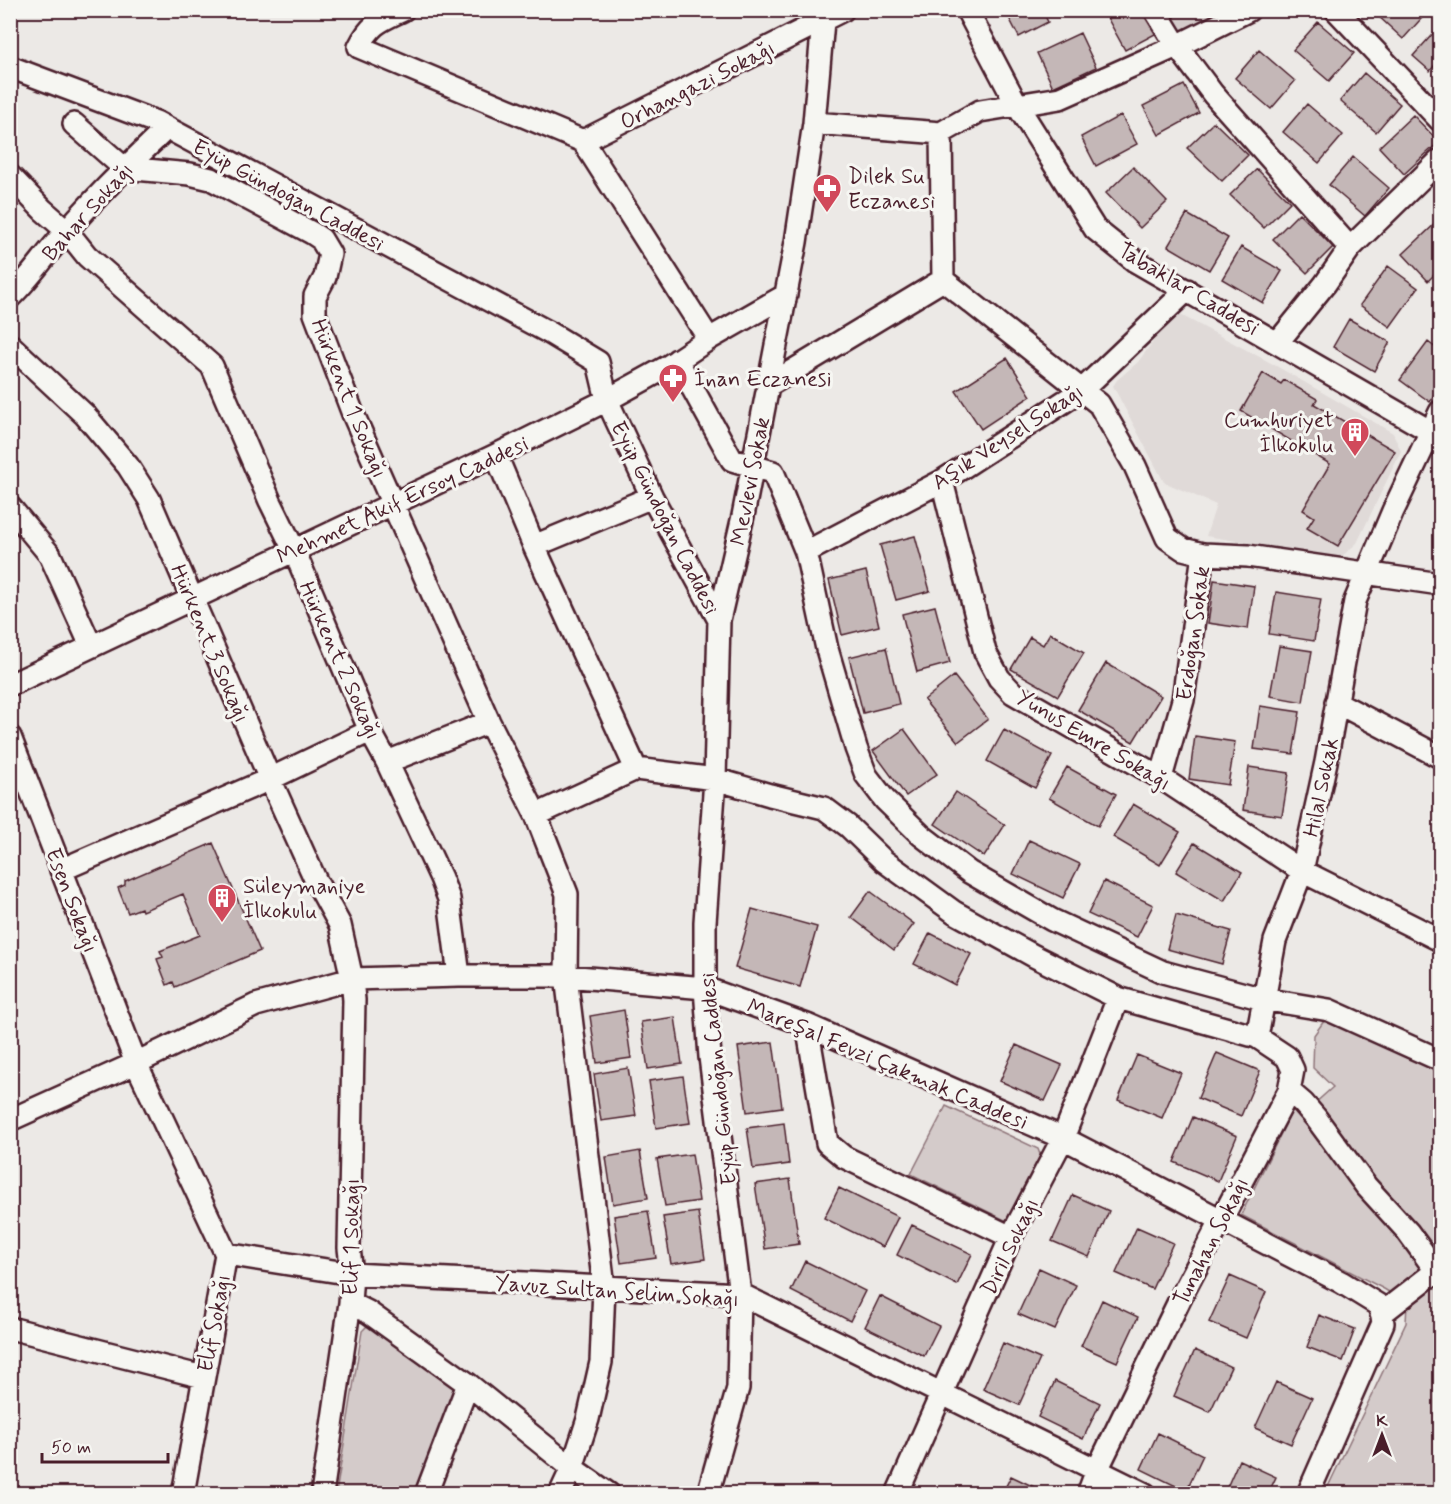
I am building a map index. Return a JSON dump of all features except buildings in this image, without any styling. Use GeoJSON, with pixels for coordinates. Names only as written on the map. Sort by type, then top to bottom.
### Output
{"type":"FeatureCollection","features":[{"type":"Feature","properties":{"kind":"street"},"geometry":{"type":"LineString","coordinates":[[403,10],[368,30],[359,47],[583,141],[709,339]]}},
{"type":"Feature","properties":{"kind":"street","name":"Orhangazi Sokağı"},"geometry":{"type":"LineString","coordinates":[[583,141],[843,10]]}},
{"type":"Feature","properties":{"kind":"street","name":"Tabaklar Caddesi"},"geometry":{"type":"LineString","coordinates":[[967,10],[1017,105],[1095,229],[1136,261],[1435,435]]}},
{"type":"Feature","properties":{"kind":"street"},"geometry":{"type":"LineString","coordinates":[[1155,10],[1177,46],[1213,94],[1350,248]]}},
{"type":"Feature","properties":{"kind":"street"},"geometry":{"type":"LineString","coordinates":[[814,123],[941,133],[980,111],[1060,98],[1177,46],[1249,10]]}},
{"type":"Feature","properties":{"kind":"street"},"geometry":{"type":"LineString","coordinates":[[1336,10],[1440,120]]}},
{"type":"Feature","properties":{"kind":"street","name":"Mevlevi Sokak"},"geometry":{"type":"LineString","coordinates":[[719,621],[743,516],[796,242],[814,123],[823,21]]}},
{"type":"Feature","properties":{"kind":"street","name":"Eyüp Gündoğan Caddesi"},"geometry":{"type":"LineString","coordinates":[[10,67],[156,122],[550,333],[598,362],[607,400],[652,497],[719,621],[715,779],[705,922],[705,988],[710,1057],[740,1294],[738,1388],[708,1494]]}},
{"type":"Feature","properties":{"kind":"street"},"geometry":{"type":"LineString","coordinates":[[74,124],[124,168]]}},
{"type":"Feature","properties":{"kind":"street","name":"Bahar Sokağı"},"geometry":{"type":"LineString","coordinates":[[10,297],[26,282],[67,231],[124,168],[166,128]]}},
{"type":"Feature","properties":{"kind":"street"},"geometry":{"type":"LineString","coordinates":[[769,385],[943,280],[941,133]]}},
{"type":"Feature","properties":{"kind":"street"},"geometry":{"type":"LineString","coordinates":[[1278,342],[1325,284],[1350,248],[1440,160]]}},
{"type":"Feature","properties":{"kind":"street","name":"Hürkent 1 Sokağı"},"geometry":{"type":"LineString","coordinates":[[124,168],[190,174],[211,179],[321,239],[330,254],[325,277],[315,296],[315,314],[353,414],[392,505],[489,722],[536,815],[567,894],[566,976],[604,1287],[601,1362],[588,1419],[560,1494]]}},
{"type":"Feature","properties":{"kind":"street"},"geometry":{"type":"LineString","coordinates":[[10,176],[67,231]]}},
{"type":"Feature","properties":{"kind":"street","name":"Hürkent 2 Sokağı"},"geometry":{"type":"LineString","coordinates":[[67,231],[87,256],[213,366],[370,731],[387,762],[441,878],[448,898],[459,976]]}},
{"type":"Feature","properties":{"kind":"street","name":"Erdoğan Sokak"},"geometry":{"type":"LineString","coordinates":[[943,280],[1099,404],[1135,466],[1167,538],[1182,549],[1203,554],[1183,700],[1161,777]]}},
{"type":"Feature","properties":{"kind":"street","name":"Aşık Veysel Sokağı"},"geometry":{"type":"LineString","coordinates":[[806,552],[942,481],[1082,390],[1187,290]]}},
{"type":"Feature","properties":{"kind":"street","name":"Mehmet Akif Ersoy Caddesi"},"geometry":{"type":"LineString","coordinates":[[10,685],[392,505],[607,400],[786,296]]}},
{"type":"Feature","properties":{"kind":"street","name":"Hürkent 3 Sokağı"},"geometry":{"type":"LineString","coordinates":[[10,345],[85,415],[128,466],[149,499],[270,780],[316,880],[340,925],[352,979]]}},
{"type":"Feature","properties":{"kind":"street"},"geometry":{"type":"LineString","coordinates":[[677,360],[732,460],[773,472],[806,552],[828,649],[866,775],[885,800],[921,836],[969,872],[1052,920],[1163,972],[1263,999],[1329,1010],[1440,1060]]}},
{"type":"Feature","properties":{"kind":"street","name":"Hilal Sokak"},"geometry":{"type":"LineString","coordinates":[[1263,999],[1275,941],[1302,871],[1326,762],[1355,601],[1366,573],[1435,435],[1440,412]]}},
{"type":"Feature","properties":{"kind":"street"},"geometry":{"type":"LineString","coordinates":[[496,455],[534,546],[636,769],[536,815]]}},
{"type":"Feature","properties":{"kind":"street","name":"Yunus Emre Sokağı"},"geometry":{"type":"LineString","coordinates":[[942,481],[985,652],[999,678],[1013,693],[1161,777],[1302,871],[1440,940]]}},
{"type":"Feature","properties":{"kind":"street"},"geometry":{"type":"LineString","coordinates":[[534,546],[652,497]]}},
{"type":"Feature","properties":{"kind":"street"},"geometry":{"type":"LineString","coordinates":[[10,507],[50,555],[91,646]]}},
{"type":"Feature","properties":{"kind":"street"},"geometry":{"type":"LineString","coordinates":[[1203,554],[1248,556],[1440,584]]}},
{"type":"Feature","properties":{"kind":"street"},"geometry":{"type":"LineString","coordinates":[[1336,702],[1440,757]]}},
{"type":"Feature","properties":{"kind":"street"},"geometry":{"type":"LineString","coordinates":[[387,762],[489,722]]}},
{"type":"Feature","properties":{"kind":"street"},"geometry":{"type":"LineString","coordinates":[[61,870],[270,780],[370,731]]}},
{"type":"Feature","properties":{"kind":"street","name":"Esen Sokağı"},"geometry":{"type":"LineString","coordinates":[[10,737],[136,1063]]}},
{"type":"Feature","properties":{"kind":"street","name":"Tunahan Sokağı"},"geometry":{"type":"LineString","coordinates":[[636,769],[715,779],[824,808],[848,826],[884,861],[954,912],[1034,957],[1118,998],[1257,1037],[1287,1057],[1293,1070],[1289,1091],[1185,1289],[1097,1470],[1088,1494]]}},
{"type":"Feature","properties":{"kind":"street","name":"Mareşal Fevzi Çakmak Caddesi"},"geometry":{"type":"LineString","coordinates":[[10,1120],[256,1005],[352,979],[566,976],[705,988],[807,1025],[1063,1138],[1341,1281],[1380,1306],[1381,1314]]}},
{"type":"Feature","properties":{"kind":"street","name":"Elif 1 Sokağı"},"geometry":{"type":"LineString","coordinates":[[322,1494],[350,1304],[352,1275],[349,1248],[354,1000],[352,979]]}},
{"type":"Feature","properties":{"kind":"street","name":"Diril Sokağı"},"geometry":{"type":"LineString","coordinates":[[897,1494],[940,1392],[1011,1237],[1063,1138],[1118,998]]}},
{"type":"Feature","properties":{"kind":"street"},"geometry":{"type":"LineString","coordinates":[[1257,1037],[1263,999]]}},
{"type":"Feature","properties":{"kind":"street"},"geometry":{"type":"LineString","coordinates":[[807,1025],[827,1143],[844,1157],[1011,1237]]}},
{"type":"Feature","properties":{"kind":"street","name":"Elif Sokağı"},"geometry":{"type":"LineString","coordinates":[[136,1063],[226,1254],[183,1494]]}},
{"type":"Feature","properties":{"kind":"street"},"geometry":{"type":"LineString","coordinates":[[1289,1091],[1304,1102],[1366,1186],[1408,1232],[1439,1272],[1381,1314],[1383,1323],[1308,1494]]}},
{"type":"Feature","properties":{"kind":"street","name":"Yavuz Sultan Selim Sokağı"},"geometry":{"type":"LineString","coordinates":[[226,1254],[352,1275],[740,1294],[1145,1494]]}},
{"type":"Feature","properties":{"kind":"street"},"geometry":{"type":"LineString","coordinates":[[350,1304],[368,1312],[468,1384],[609,1494]]}},
{"type":"Feature","properties":{"kind":"street"},"geometry":{"type":"LineString","coordinates":[[10,1328],[203,1377]]}},
{"type":"Feature","properties":{"kind":"street"},"geometry":{"type":"LineString","coordinates":[[426,1494],[468,1384]]}},
{"type":"Feature","properties":{"kind":"shaded area"},"geometry":{"type":"Polygon","coordinates":[[[1167,11],[1233,11],[1181,37],[1167,11]]]}},
{"type":"Feature","properties":{"kind":"shaded area"},"geometry":{"type":"Polygon","coordinates":[[[1175,312],[1271,363],[1393,433],[1401,451],[1357,543],[1340,558],[1206,536],[1216,505],[1164,482],[1113,386],[1138,362],[1175,312]]]}},
{"type":"Feature","properties":{"kind":"shaded area"},"geometry":{"type":"Polygon","coordinates":[[[1324,1021],[1396,1048],[1440,1071],[1440,1493],[1325,1493],[1406,1323],[1407,1303],[1241,1215],[1292,1111],[1314,1104],[1333,1087],[1313,1068],[1314,1035],[1324,1021]]]}},
{"type":"Feature","properties":{"kind":"shaded area"},"geometry":{"type":"Polygon","coordinates":[[[946,1106],[1038,1149],[1042,1160],[1013,1224],[911,1174],[946,1106]]]}},
{"type":"Feature","properties":{"kind":"shaded area"},"geometry":{"type":"Polygon","coordinates":[[[368,1325],[456,1380],[458,1395],[419,1493],[336,1494],[362,1331],[368,1325]]]}},
{"type":"Feature","properties":{"kind":"place","name":"Dilek Su Eczanesi"},"geometry":{"type":"Point","coordinates":[827,214]}},
{"type":"Feature","properties":{"kind":"place","name":"İnan Eczanesi"},"geometry":{"type":"Point","coordinates":[673,404]}},
{"type":"Feature","properties":{"kind":"place","name":"Cumhuriyet İlkokulu"},"geometry":{"type":"Point","coordinates":[1355,458]}},
{"type":"Feature","properties":{"kind":"place","name":"Süleymaniye İlkokulu"},"geometry":{"type":"Point","coordinates":[222,924]}}]}
